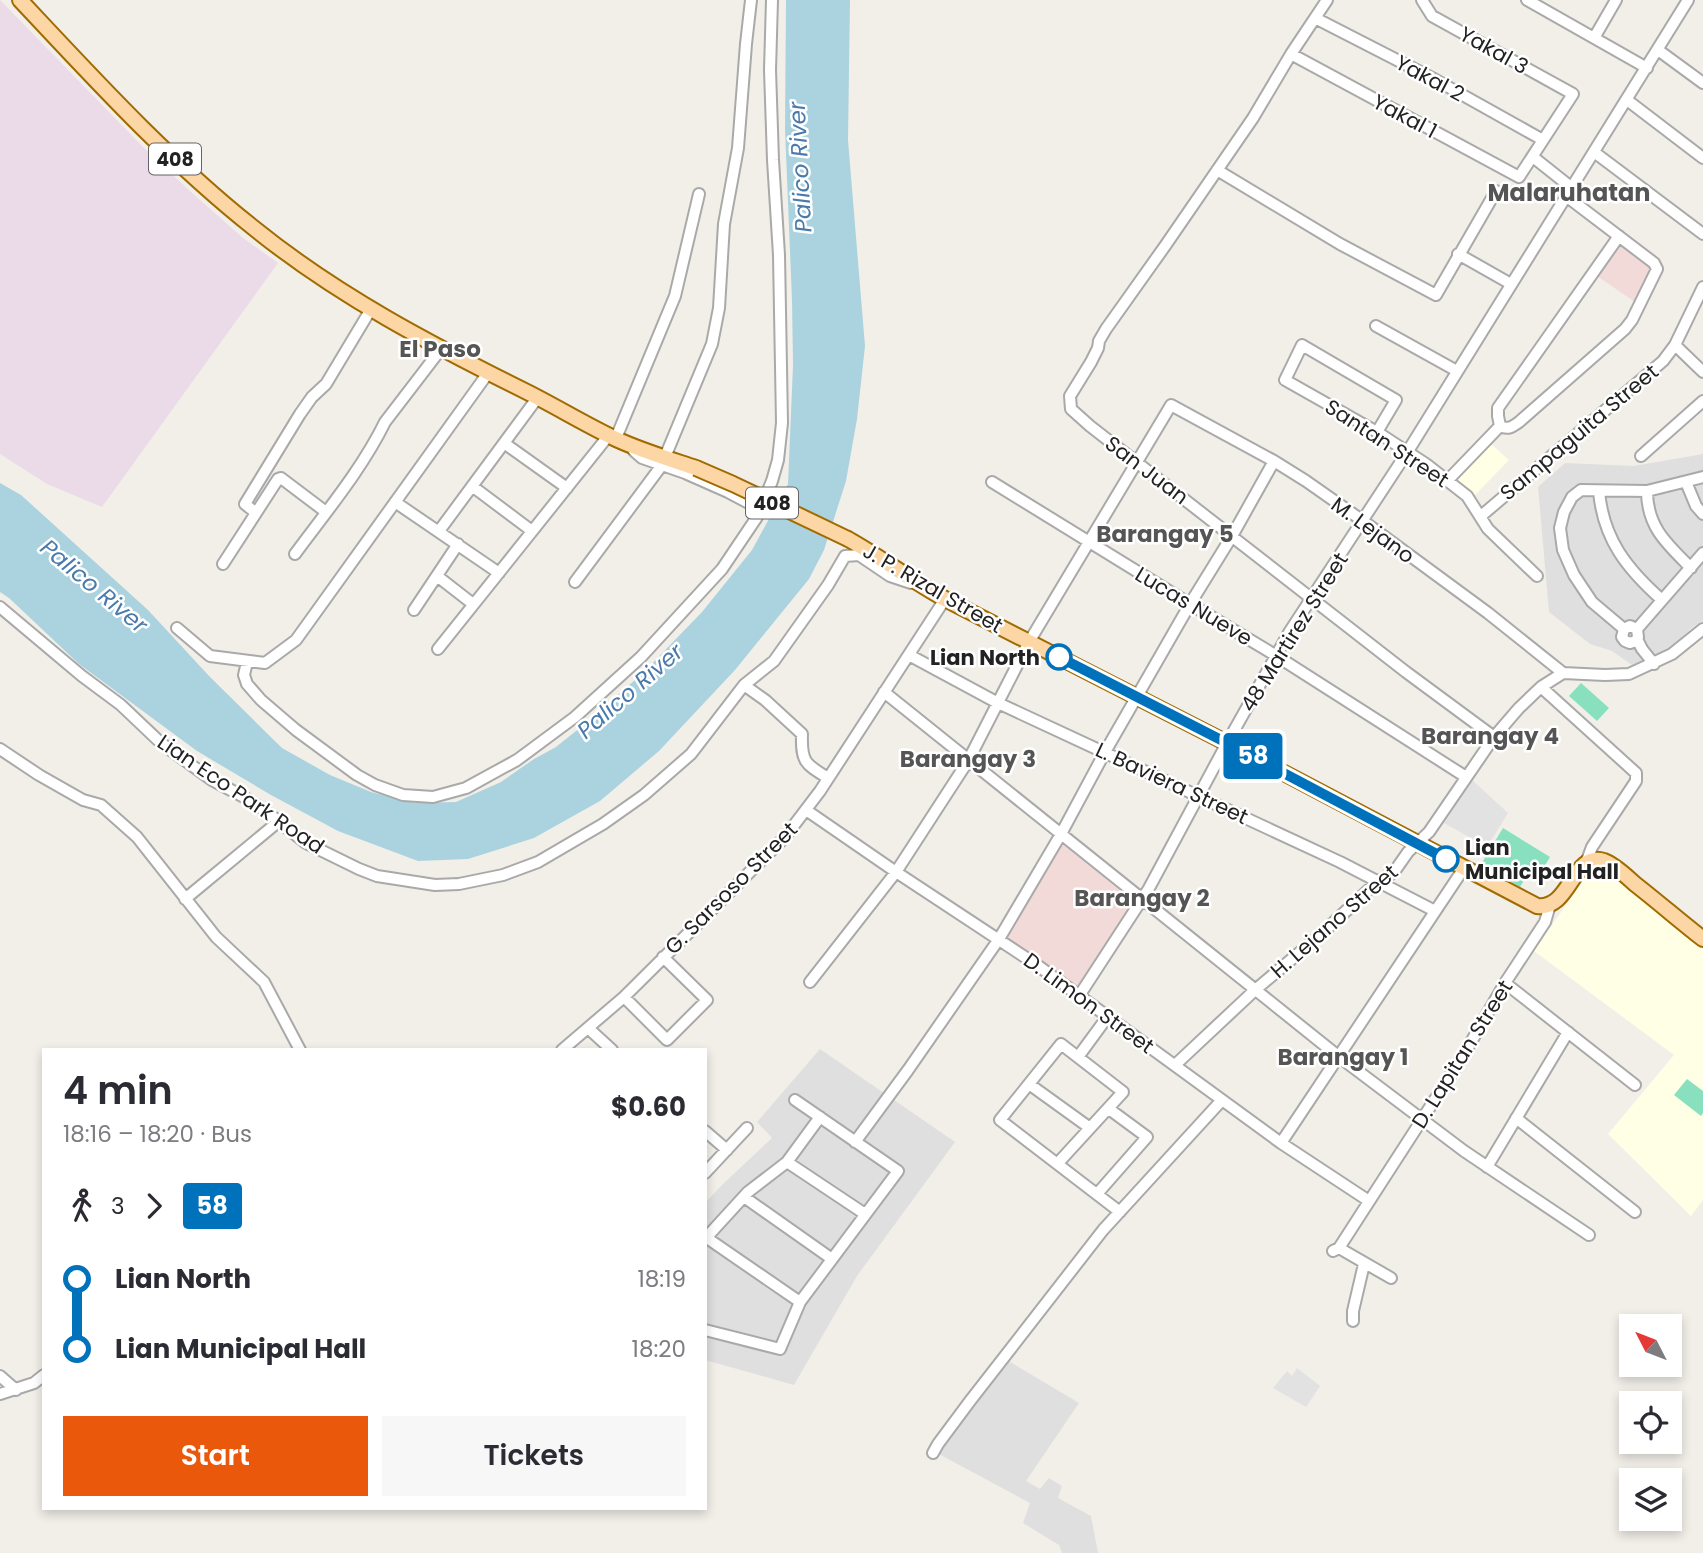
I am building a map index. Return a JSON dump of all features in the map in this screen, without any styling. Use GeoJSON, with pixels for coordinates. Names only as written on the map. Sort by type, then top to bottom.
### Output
{"type":"FeatureCollection","features":[{"type":"Feature","properties":{"kind":"main road","name":"408"},"geometry":{"type":"LineString","coordinates":[[20,0],[117,103],[202,185],[274,243],[371,309],[441,349],[663,461]]}},
{"type":"Feature","properties":{"kind":"main road","name":"J. P. Rizal Street"},"geometry":{"type":"LineString","coordinates":[[663,461],[696,468],[848,539],[895,567],[920,586],[1137,696],[1537,906],[1550,905]]}},
{"type":"Feature","properties":{"kind":"main road"},"geometry":{"type":"LineString","coordinates":[[1550,905],[1586,863],[1604,861],[1703,939]]}},
{"type":"Feature","properties":{"kind":"street"},"geometry":{"type":"LineString","coordinates":[[575,582],[663,461],[712,344],[719,308],[723,234],[738,148],[751,0]]}},
{"type":"Feature","properties":{"kind":"street"},"geometry":{"type":"LineString","coordinates":[[247,662],[244,675],[247,684],[261,700],[357,775],[375,785],[403,794],[433,797],[467,788],[517,760],[575,716],[641,657],[722,569],[757,517],[772,481],[778,460],[782,423],[779,255],[770,70],[772,0]]}},
{"type":"Feature","properties":{"kind":"street","name":"San Juan"},"geometry":{"type":"LineString","coordinates":[[1327,0],[1253,118],[1105,330],[1091,362],[1070,396],[1071,409],[1312,599],[1494,737]]}},
{"type":"Feature","properties":{"kind":"street","name":"Yakal 3"},"geometry":{"type":"LineString","coordinates":[[1422,0],[1432,16],[1573,94],[1544,140]]}},
{"type":"Feature","properties":{"kind":"street"},"geometry":{"type":"LineString","coordinates":[[1527,0],[1647,68]]}},
{"type":"Feature","properties":{"kind":"street"},"geometry":{"type":"LineString","coordinates":[[1594,38],[1616,0]]}},
{"type":"Feature","properties":{"kind":"street","name":"48 Martirez Street"},"geometry":{"type":"LineString","coordinates":[[1079,996],[1143,899],[1276,655],[1408,451],[1688,0]]}},
{"type":"Feature","properties":{"kind":"street","name":"Yakal 2"},"geometry":{"type":"LineString","coordinates":[[1315,18],[1434,79],[1544,140]]}},
{"type":"Feature","properties":{"kind":"street"},"geometry":{"type":"LineString","coordinates":[[1658,50],[1703,83]]}},
{"type":"Feature","properties":{"kind":"street","name":"Yakal 1"},"geometry":{"type":"LineString","coordinates":[[1291,54],[1519,177],[1533,157]]}},
{"type":"Feature","properties":{"kind":"street"},"geometry":{"type":"LineString","coordinates":[[1627,100],[1703,158]]}},
{"type":"Feature","properties":{"kind":"street"},"geometry":{"type":"LineString","coordinates":[[1500,426],[1505,429],[1519,422],[1625,329],[1657,269],[1654,263],[1619,236],[1533,157],[1544,140]]}},
{"type":"Feature","properties":{"kind":"street"},"geometry":{"type":"LineString","coordinates":[[1594,152],[1703,234]]}},
{"type":"Feature","properties":{"kind":"street"},"geometry":{"type":"LineString","coordinates":[[1217,170],[1340,244],[1436,295],[1496,191]]}},
{"type":"Feature","properties":{"kind":"street"},"geometry":{"type":"LineString","coordinates":[[438,649],[567,488],[612,437],[675,296],[699,194]]}},
{"type":"Feature","properties":{"kind":"street"},"geometry":{"type":"LineString","coordinates":[[1500,426],[1498,408],[1619,236]]}},
{"type":"Feature","properties":{"kind":"street"},"geometry":{"type":"LineString","coordinates":[[1458,254],[1511,284]]}},
{"type":"Feature","properties":{"kind":"street","name":"Sampaguita Street"},"geometry":{"type":"LineString","coordinates":[[1480,516],[1663,361],[1699,302],[1703,287]]}},
{"type":"Feature","properties":{"kind":"street"},"geometry":{"type":"LineString","coordinates":[[255,512],[245,504],[300,414],[326,384],[371,309]]}},
{"type":"Feature","properties":{"kind":"street"},"geometry":{"type":"LineString","coordinates":[[1376,326],[1457,371]]}},
{"type":"Feature","properties":{"kind":"street","name":"Santan Street"},"geometry":{"type":"LineString","coordinates":[[1377,432],[1396,400],[1302,345],[1285,380],[1408,451],[1467,496],[1488,529],[1537,576]]}},
{"type":"Feature","properties":{"kind":"street"},"geometry":{"type":"LineString","coordinates":[[1675,345],[1703,372]]}},
{"type":"Feature","properties":{"kind":"street"},"geometry":{"type":"LineString","coordinates":[[295,554],[379,435],[385,422],[441,349]]}},
{"type":"Feature","properties":{"kind":"street"},"geometry":{"type":"LineString","coordinates":[[177,628],[210,656],[247,662],[265,663],[296,640],[488,373]]}},
{"type":"Feature","properties":{"kind":"street"},"geometry":{"type":"LineString","coordinates":[[439,531],[538,397]]}},
{"type":"Feature","properties":{"kind":"street"},"geometry":{"type":"LineString","coordinates":[[1641,456],[1703,401]]}},
{"type":"Feature","properties":{"kind":"street","name":"M. Lejano"},"geometry":{"type":"LineString","coordinates":[[1137,463],[1171,405],[1274,461],[1363,521],[1488,613],[1563,673]]}},
{"type":"Feature","properties":{"kind":"street"},"geometry":{"type":"LineString","coordinates":[[1447,481],[1500,426]]}},
{"type":"Feature","properties":{"kind":"street"},"geometry":{"type":"LineString","coordinates":[[504,443],[567,488]]}},
{"type":"Feature","properties":{"kind":"street"},"geometry":{"type":"LineString","coordinates":[[663,461],[760,509]]}},
{"type":"Feature","properties":{"kind":"street"},"geometry":{"type":"LineString","coordinates":[[855,1142],[999,939],[1274,461]]}},
{"type":"Feature","properties":{"kind":"street"},"geometry":{"type":"LineString","coordinates":[[810,982],[896,872],[968,761],[1028,642],[1137,463]]}},
{"type":"Feature","properties":{"kind":"street"},"geometry":{"type":"LineString","coordinates":[[223,564],[255,512],[276,481],[281,478],[326,512]]}},
{"type":"Feature","properties":{"kind":"street"},"geometry":{"type":"LineString","coordinates":[[1649,666],[1630,626],[1624,629],[1592,601],[1574,575],[1563,550],[1561,520],[1572,497],[1581,490],[1647,491],[1703,478]]}},
{"type":"Feature","properties":{"kind":"street","name":"Lucas Nueve"},"geometry":{"type":"LineString","coordinates":[[992,482],[1276,655],[1466,777]]}},
{"type":"Feature","properties":{"kind":"street"},"geometry":{"type":"LineString","coordinates":[[1686,482],[1696,506],[1703,514]]}},
{"type":"Feature","properties":{"kind":"street"},"geometry":{"type":"LineString","coordinates":[[472,486],[532,531]]}},
{"type":"Feature","properties":{"kind":"street"},"geometry":{"type":"LineString","coordinates":[[1599,491],[1600,507],[1619,553],[1639,580],[1662,600]]}},
{"type":"Feature","properties":{"kind":"street"},"geometry":{"type":"LineString","coordinates":[[1647,491],[1649,513],[1659,533],[1690,568]]}},
{"type":"Feature","properties":{"kind":"street"},"geometry":{"type":"LineString","coordinates":[[395,502],[499,573]]}},
{"type":"Feature","properties":{"kind":"street"},"geometry":{"type":"LineString","coordinates":[[414,610],[458,544]]}},
{"type":"Feature","properties":{"kind":"street"},"geometry":{"type":"LineString","coordinates":[[1635,637],[1662,600],[1703,554]]}},
{"type":"Feature","properties":{"kind":"street","name":"Lian Eco Park Road"},"geometry":{"type":"LineString","coordinates":[[0,607],[121,705],[161,743],[212,780],[264,810],[306,843],[377,876],[435,885],[459,884],[503,875],[538,862],[603,824],[644,794],[691,754],[744,685],[774,661],[828,585],[845,556],[859,555],[890,576],[920,586]]}},
{"type":"Feature","properties":{"kind":"street"},"geometry":{"type":"LineString","coordinates":[[437,576],[473,604]]}},
{"type":"Feature","properties":{"kind":"street","name":"G. Sarsoso Street"},"geometry":{"type":"LineString","coordinates":[[564,1048],[624,997],[785,837],[828,778],[945,599]]}},
{"type":"Feature","properties":{"kind":"street"},"geometry":{"type":"LineString","coordinates":[[1563,673],[1620,676],[1629,674],[1672,654],[1703,629]]}},
{"type":"Feature","properties":{"kind":"street","name":"L. Baviera Street"},"geometry":{"type":"LineString","coordinates":[[909,655],[999,703],[1380,882],[1435,911]]}},
{"type":"Feature","properties":{"kind":"street","name":"H. Lejano Street"},"geometry":{"type":"LineString","coordinates":[[1175,1065],[1375,884],[1394,872],[1408,852],[1429,832],[1494,737],[1541,687],[1563,673]]}},
{"type":"Feature","properties":{"kind":"street"},"geometry":{"type":"LineString","coordinates":[[744,685],[802,734],[801,751],[807,765],[828,778]]}},
{"type":"Feature","properties":{"kind":"street"},"geometry":{"type":"LineString","coordinates":[[1541,687],[1636,773],[1636,781],[1592,847],[1586,863]]}},
{"type":"Feature","properties":{"kind":"street"},"geometry":{"type":"LineString","coordinates":[[884,692],[1338,1056],[1487,1167],[1589,1235]]}},
{"type":"Feature","properties":{"kind":"street"},"geometry":{"type":"LineString","coordinates":[[0,749],[83,800],[101,805],[136,837],[216,937],[264,982],[299,1048]]}},
{"type":"Feature","properties":{"kind":"street","name":"D. Limon Street"},"geometry":{"type":"LineString","coordinates":[[806,810],[999,939],[1281,1143],[1369,1201]]}},
{"type":"Feature","properties":{"kind":"street"},"geometry":{"type":"LineString","coordinates":[[185,899],[278,822]]}},
{"type":"Feature","properties":{"kind":"street"},"geometry":{"type":"LineString","coordinates":[[1281,1143],[1464,868]]}},
{"type":"Feature","properties":{"kind":"street","name":"D. Lapitan Street"},"geometry":{"type":"LineString","coordinates":[[1364,1264],[1336,1250],[1463,1056],[1547,918],[1550,905]]}},
{"type":"Feature","properties":{"kind":"street"},"geometry":{"type":"LineString","coordinates":[[624,997],[667,1040],[707,1000],[663,957]]}},
{"type":"Feature","properties":{"kind":"street"},"geometry":{"type":"LineString","coordinates":[[1505,984],[1635,1085]]}},
{"type":"Feature","properties":{"kind":"street"},"geometry":{"type":"LineString","coordinates":[[1077,1057],[1108,1016]]}},
{"type":"Feature","properties":{"kind":"street"},"geometry":{"type":"LineString","coordinates":[[588,1028],[610,1048]]}},
{"type":"Feature","properties":{"kind":"street"},"geometry":{"type":"LineString","coordinates":[[1487,1167],[1568,1032]]}},
{"type":"Feature","properties":{"kind":"street"},"geometry":{"type":"LineString","coordinates":[[1058,1163],[1123,1092],[1060,1044],[1000,1120],[1120,1212]]}},
{"type":"Feature","properties":{"kind":"street"},"geometry":{"type":"LineString","coordinates":[[1029,1084],[1090,1128]]}},
{"type":"Feature","properties":{"kind":"street"},"geometry":{"type":"LineString","coordinates":[[707,1331],[780,1349],[800,1302],[898,1171],[795,1100]]}},
{"type":"Feature","properties":{"kind":"street"},"geometry":{"type":"LineString","coordinates":[[933,1453],[1018,1338],[1103,1230],[1222,1100]]}},
{"type":"Feature","properties":{"kind":"street"},"geometry":{"type":"LineString","coordinates":[[1097,1194],[1147,1137],[1109,1109]]}},
{"type":"Feature","properties":{"kind":"street"},"geometry":{"type":"LineString","coordinates":[[707,1237],[744,1196],[787,1162],[820,1117]]}},
{"type":"Feature","properties":{"kind":"street"},"geometry":{"type":"LineString","coordinates":[[1516,1118],[1635,1212]]}},
{"type":"Feature","properties":{"kind":"street"},"geometry":{"type":"LineString","coordinates":[[707,1171],[747,1128]]}},
{"type":"Feature","properties":{"kind":"street"},"geometry":{"type":"LineString","coordinates":[[707,1133],[727,1150]]}},
{"type":"Feature","properties":{"kind":"street"},"geometry":{"type":"LineString","coordinates":[[787,1162],[865,1214]]}},
{"type":"Feature","properties":{"kind":"street"},"geometry":{"type":"LineString","coordinates":[[744,1196],[832,1259]]}},
{"type":"Feature","properties":{"kind":"street"},"geometry":{"type":"LineString","coordinates":[[707,1239],[800,1302]]}},
{"type":"Feature","properties":{"kind":"street"},"geometry":{"type":"LineString","coordinates":[[1353,1321],[1364,1264],[1391,1278]]}},
{"type":"Feature","properties":{"kind":"street"},"geometry":{"type":"LineString","coordinates":[[0,1376],[16,1390]]}},
{"type":"Feature","properties":{"kind":"street"},"geometry":{"type":"LineString","coordinates":[[0,1394],[34,1383],[42,1377]]}},
{"type":"Feature","properties":{"kind":"shaded area"},"geometry":{"type":"Polygon","coordinates":[[[0,0],[145,149],[243,238],[278,263],[102,507],[47,484],[0,454],[0,0]]]}},
{"type":"Feature","properties":{"kind":"shaded area"},"geometry":{"type":"Polygon","coordinates":[[[1619,242],[1651,265],[1652,270],[1635,302],[1597,276],[1619,242]]]}},
{"type":"Feature","properties":{"kind":"shaded area"},"geometry":{"type":"Polygon","coordinates":[[[1490,443],[1509,460],[1475,495],[1456,478],[1490,443]]]}},
{"type":"Feature","properties":{"kind":"shaded area"},"geometry":{"type":"Polygon","coordinates":[[[1703,454],[1703,621],[1666,651],[1632,665],[1612,651],[1590,644],[1549,612],[1538,487],[1565,463],[1634,466],[1703,454]]]}},
{"type":"Feature","properties":{"kind":"shaded area"},"geometry":{"type":"Polygon","coordinates":[[[1472,780],[1508,813],[1487,847],[1444,823],[1472,780]]]}},
{"type":"Feature","properties":{"kind":"shaded area"},"geometry":{"type":"Polygon","coordinates":[[[1060,840],[1137,900],[1078,990],[1003,935],[1060,840]]]}},
{"type":"Feature","properties":{"kind":"shaded area"},"geometry":{"type":"Polygon","coordinates":[[[1594,869],[1611,871],[1703,948],[1703,1200],[1691,1216],[1608,1134],[1674,1055],[1534,951],[1586,876],[1594,869]]]}},
{"type":"Feature","properties":{"kind":"shaded area"},"geometry":{"type":"Polygon","coordinates":[[[820,1049],[955,1142],[857,1276],[794,1385],[707,1361],[707,1201],[772,1138],[757,1122],[820,1049]]]}},
{"type":"Feature","properties":{"kind":"shaded area"},"geometry":{"type":"Polygon","coordinates":[[[1007,1360],[1079,1403],[1026,1481],[1040,1489],[1049,1478],[1062,1486],[1058,1498],[1091,1516],[1098,1553],[1062,1553],[1059,1545],[1023,1523],[1030,1503],[937,1453],[1007,1360]]]}},
{"type":"Feature","properties":{"kind":"shaded area"},"geometry":{"type":"Polygon","coordinates":[[[1297,1368],[1320,1386],[1306,1407],[1273,1388],[1287,1371],[1292,1376],[1297,1368]]]}},
{"type":"Feature","properties":{"kind":"green space"},"geometry":{"type":"Polygon","coordinates":[[[1581,683],[1609,708],[1597,721],[1569,696],[1581,683]]]}},
{"type":"Feature","properties":{"kind":"green space"},"geometry":{"type":"Polygon","coordinates":[[[1503,828],[1550,857],[1541,872],[1532,867],[1520,887],[1481,864],[1503,828]]]}},
{"type":"Feature","properties":{"kind":"green space"},"geometry":{"type":"Polygon","coordinates":[[[1687,1079],[1703,1091],[1701,1116],[1674,1095],[1687,1079]]]}},
{"type":"Feature","properties":{"kind":"water","name":"Palico River"},"geometry":{"type":"Polygon","coordinates":[[[786,0],[850,0],[848,140],[865,346],[857,419],[846,481],[824,550],[809,579],[735,670],[659,751],[600,801],[534,838],[468,859],[418,861],[338,831],[197,751],[79,664],[0,592],[0,483],[21,495],[148,610],[210,677],[282,748],[330,775],[371,792],[415,803],[456,802],[501,782],[556,747],[643,673],[702,612],[752,550],[788,484],[793,365],[785,129],[786,0]]]}},
{"type":"Feature","properties":{"kind":"bus line","name":"58"},"geometry":{"type":"LineString","coordinates":[[1059,657],[1446,859]]}},
{"type":"Feature","properties":{"kind":"place","name":"Lian North"},"geometry":{"type":"Point","coordinates":[1059,657]}},
{"type":"Feature","properties":{"kind":"place","name":"Lian Municipal Hall"},"geometry":{"type":"Point","coordinates":[1446,859]}},
{"type":"Feature","properties":{"kind":"district","name":"Malaruhatan"},"geometry":{"type":"Point","coordinates":[1569,192]}},
{"type":"Feature","properties":{"kind":"district","name":"El Paso"},"geometry":{"type":"Point","coordinates":[440,349]}},
{"type":"Feature","properties":{"kind":"district","name":"Barangay 5"},"geometry":{"type":"Point","coordinates":[1165,534]}},
{"type":"Feature","properties":{"kind":"district","name":"Barangay 4"},"geometry":{"type":"Point","coordinates":[1490,736]}},
{"type":"Feature","properties":{"kind":"district","name":"Barangay 3"},"geometry":{"type":"Point","coordinates":[968,759]}},
{"type":"Feature","properties":{"kind":"district","name":"Barangay 2"},"geometry":{"type":"Point","coordinates":[1142,898]}},
{"type":"Feature","properties":{"kind":"district","name":"Barangay 1"},"geometry":{"type":"Point","coordinates":[1343,1057]}}]}
